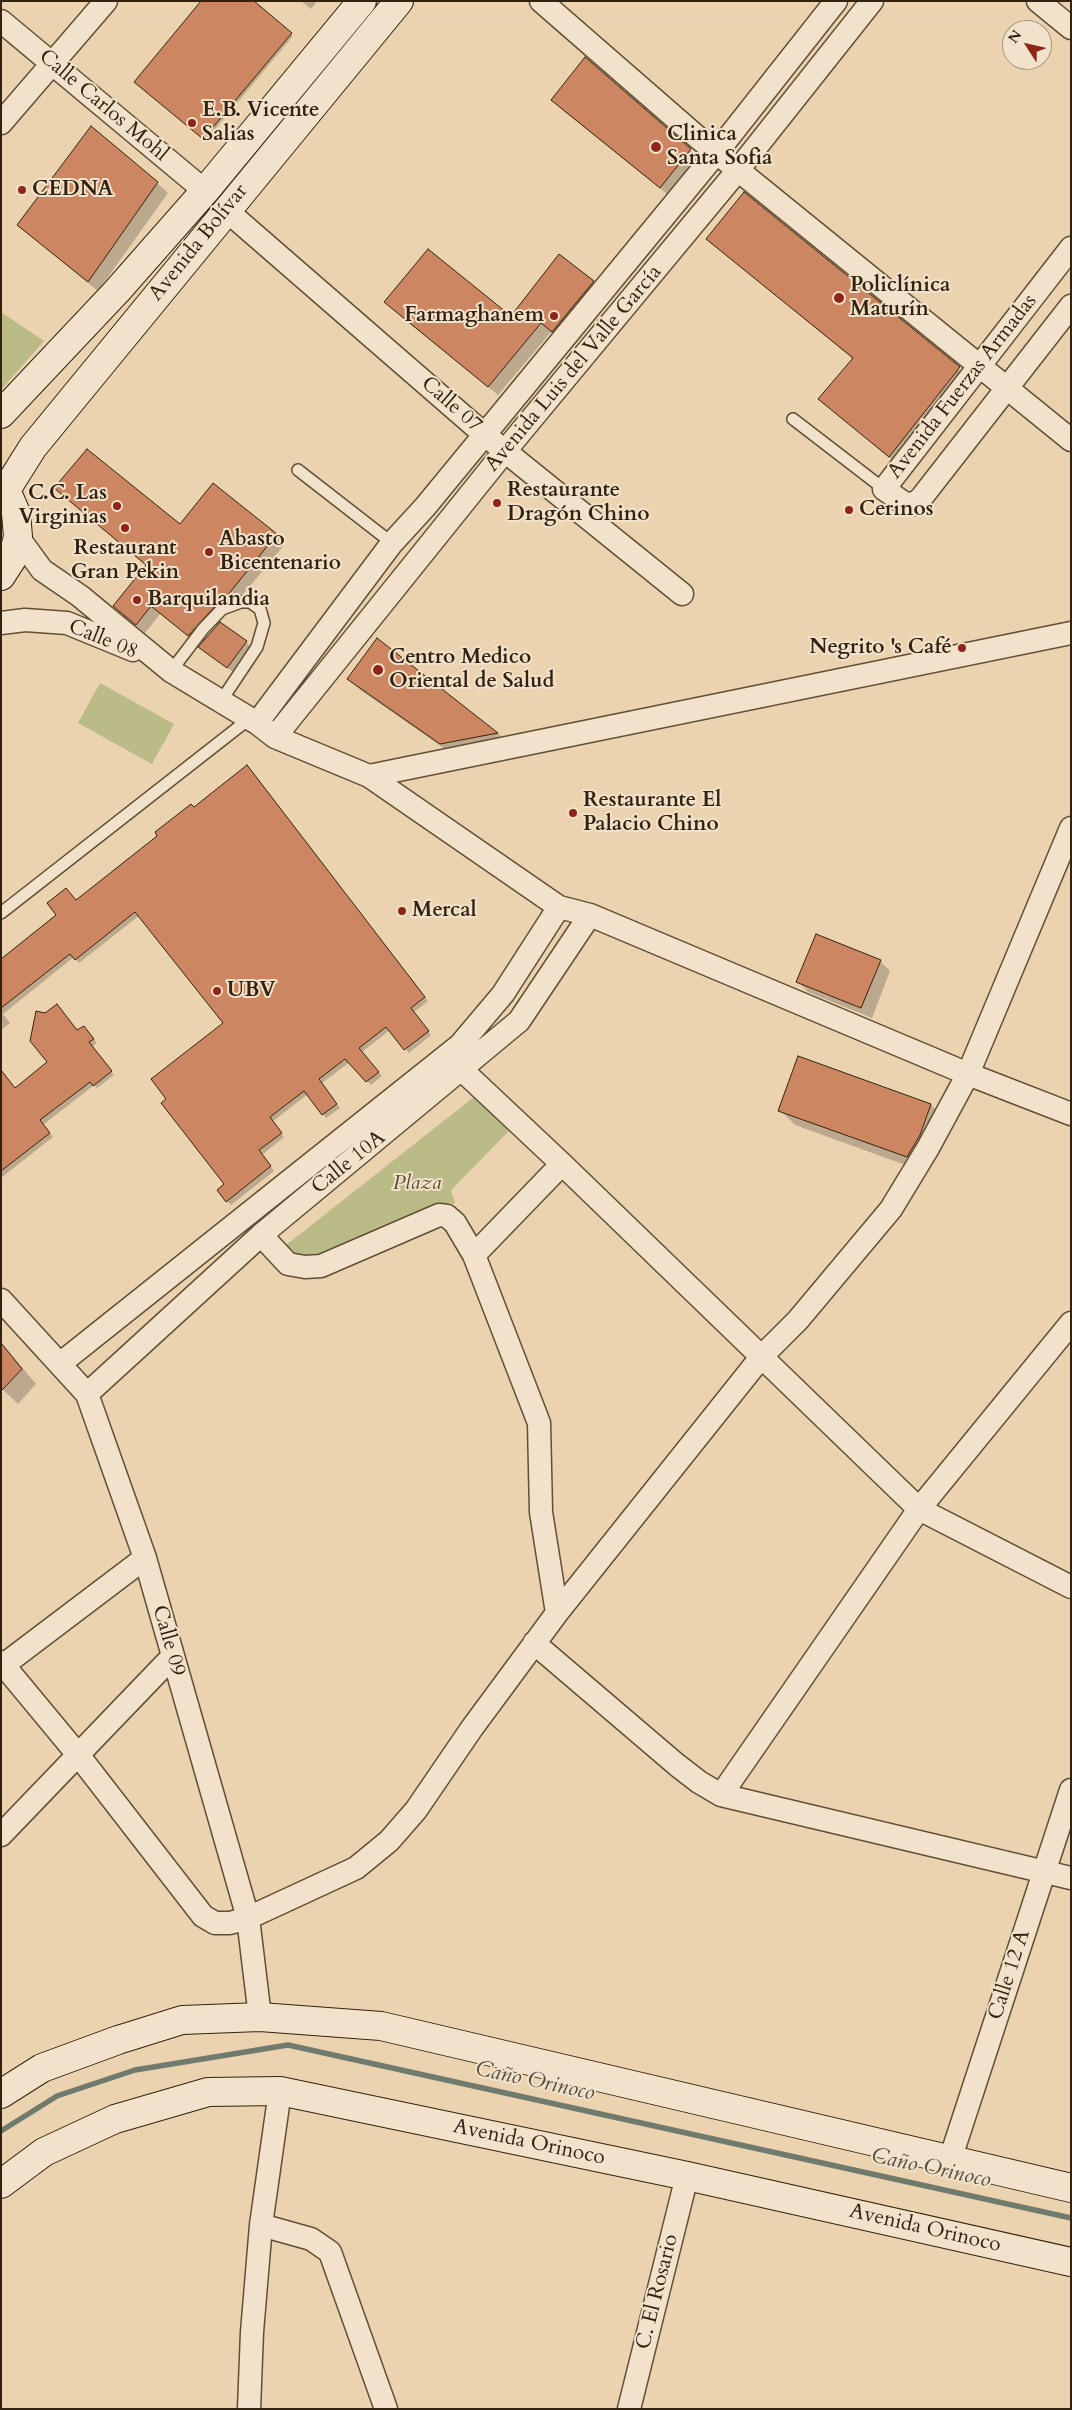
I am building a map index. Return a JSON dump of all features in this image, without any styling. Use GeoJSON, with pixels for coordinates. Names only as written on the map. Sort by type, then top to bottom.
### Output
{"type":"FeatureCollection","features":[{"type":"Feature","properties":{"kind":"street"},"geometry":{"type":"LineString","coordinates":[[1,123],[106,1]]}},
{"type":"Feature","properties":{"kind":"street","name":"Avenida Bolívar"},"geometry":{"type":"LineString","coordinates":[[1,414],[117,291],[206,191],[362,1]]}},
{"type":"Feature","properties":{"kind":"street","name":"Avenida Bolívar"},"geometry":{"type":"LineString","coordinates":[[4,488],[34,448],[226,210],[399,1]]}},
{"type":"Feature","properties":{"kind":"street"},"geometry":{"type":"LineString","coordinates":[[541,1],[738,170],[1071,440]]}},
{"type":"Feature","properties":{"kind":"street","name":"Avenida Luis del Valle García"},"geometry":{"type":"LineString","coordinates":[[253,721],[392,543],[484,435],[717,152],[836,1]]}},
{"type":"Feature","properties":{"kind":"street","name":"Avenida Luis del Valle García"},"geometry":{"type":"LineString","coordinates":[[275,737],[505,451],[738,170],[872,1]]}},
{"type":"Feature","properties":{"kind":"street"},"geometry":{"type":"LineString","coordinates":[[1038,1],[1071,28]]}},
{"type":"Feature","properties":{"kind":"street","name":"Calle Carlos Mohl"},"geometry":{"type":"LineString","coordinates":[[1,21],[206,191]]}},
{"type":"Feature","properties":{"kind":"street","name":"Calle 07"},"geometry":{"type":"LineString","coordinates":[[226,210],[484,435],[682,594]]}},
{"type":"Feature","properties":{"kind":"street","name":"Avenida Fuerzas Armadas"},"geometry":{"type":"LineString","coordinates":[[1071,248],[884,489],[904,503],[915,504],[1071,306]]}},
{"type":"Feature","properties":{"kind":"street"},"geometry":{"type":"LineString","coordinates":[[1,576],[12,559],[18,538],[16,513],[4,488]]}},
{"type":"Feature","properties":{"kind":"street"},"geometry":{"type":"LineString","coordinates":[[18,538],[42,570],[80,596],[171,671],[253,721],[275,737],[368,776],[559,907],[590,915],[968,1074],[1071,1114]]}},
{"type":"Feature","properties":{"kind":"street","name":"Calle 08"},"geometry":{"type":"LineString","coordinates":[[1,623],[25,620],[67,623],[119,643],[171,671]]}},
{"type":"Feature","properties":{"kind":"street"},"geometry":{"type":"LineString","coordinates":[[368,776],[1071,632]]}},
{"type":"Feature","properties":{"kind":"street"},"geometry":{"type":"LineString","coordinates":[[145,1558],[2,1665],[79,1756],[203,1916],[215,1923],[230,1923],[248,1918],[356,1868],[389,1841],[416,1810],[472,1728],[557,1613],[762,1356],[798,1320],[891,1210],[928,1148],[968,1074],[1062,868],[1071,828]]}},
{"type":"Feature","properties":{"kind":"street","name":"Calle 10A"},"geometry":{"type":"LineString","coordinates":[[61,1363],[460,1045],[503,994],[559,907]]}},
{"type":"Feature","properties":{"kind":"street","name":"Calle 10A"},"geometry":{"type":"LineString","coordinates":[[87,1394],[261,1235],[519,1021],[590,915]]}},
{"type":"Feature","properties":{"kind":"street"},"geometry":{"type":"LineString","coordinates":[[462,1070],[920,1509],[1071,1587]]}},
{"type":"Feature","properties":{"kind":"street"},"geometry":{"type":"LineString","coordinates":[[474,1254],[562,1164]]}},
{"type":"Feature","properties":{"kind":"street"},"geometry":{"type":"LineString","coordinates":[[261,1235],[288,1264],[305,1267],[321,1266],[439,1215],[448,1216],[455,1223],[474,1254],[539,1423],[541,1512],[557,1613]]}},
{"type":"Feature","properties":{"kind":"street","name":"Calle 09"},"geometry":{"type":"LineString","coordinates":[[1,1300],[61,1363],[87,1394],[145,1558],[248,1918],[260,2017]]}},
{"type":"Feature","properties":{"kind":"street"},"geometry":{"type":"LineString","coordinates":[[721,1795],[920,1509],[1071,1323]]}},
{"type":"Feature","properties":{"kind":"street"},"geometry":{"type":"LineString","coordinates":[[534,1643],[699,1782],[721,1795],[1071,1878]]}},
{"type":"Feature","properties":{"kind":"street"},"geometry":{"type":"LineString","coordinates":[[1,1835],[79,1756],[172,1657]]}},
{"type":"Feature","properties":{"kind":"street","name":"Calle 12 A"},"geometry":{"type":"LineString","coordinates":[[950,2160],[1071,1790]]}},
{"type":"Feature","properties":{"kind":"street"},"geometry":{"type":"LineString","coordinates":[[1,2094],[42,2068],[118,2040],[182,2020],[260,2017],[381,2026],[1071,2188]]}},
{"type":"Feature","properties":{"kind":"street"},"geometry":{"type":"LineString","coordinates":[[250,2409],[252,2332],[261,2224],[280,2090]]}},
{"type":"Feature","properties":{"kind":"street","name":"Avenida Orinoco"},"geometry":{"type":"LineString","coordinates":[[1,2184],[44,2152],[115,2119],[208,2092],[280,2090],[687,2176],[1071,2262]]}},
{"type":"Feature","properties":{"kind":"street","name":"C. El Rosario"},"geometry":{"type":"LineString","coordinates":[[629,2409],[687,2176]]}},
{"type":"Feature","properties":{"kind":"street"},"geometry":{"type":"LineString","coordinates":[[261,2224],[311,2239],[330,2252],[386,2409]]}},
{"type":"Feature","properties":{"kind":"lane"},"geometry":{"type":"LineString","coordinates":[[793,418],[884,489]]}},
{"type":"Feature","properties":{"kind":"lane"},"geometry":{"type":"LineString","coordinates":[[298,470],[392,543]]}},
{"type":"Feature","properties":{"kind":"lane"},"geometry":{"type":"LineString","coordinates":[[171,671],[203,629],[222,610],[241,602],[250,602],[260,609],[264,623],[257,647],[221,701]]}},
{"type":"Feature","properties":{"kind":"lane"},"geometry":{"type":"LineString","coordinates":[[1,912],[253,721]]}},
{"type":"Feature","properties":{"kind":"green space"},"geometry":{"type":"Polygon","coordinates":[[[1,312],[44,341],[1,390],[1,312]]]}},
{"type":"Feature","properties":{"kind":"green space"},"geometry":{"type":"Polygon","coordinates":[[[100,683],[174,724],[152,764],[78,723],[100,683]]]}},
{"type":"Feature","properties":{"kind":"green space","name":"Plaza"},"geometry":{"type":"Polygon","coordinates":[[[474,1097],[509,1131],[451,1190],[455,1203],[324,1261],[305,1260],[281,1249],[474,1097]]]}},
{"type":"Feature","properties":{"kind":"building"},"geometry":{"type":"Polygon","coordinates":[[[201,1],[254,1],[292,33],[203,139],[134,82],[201,1]]]}},
{"type":"Feature","properties":{"kind":"building"},"geometry":{"type":"Polygon","coordinates":[[[585,57],[691,149],[660,188],[551,100],[585,57]]]}},
{"type":"Feature","properties":{"kind":"building"},"geometry":{"type":"Polygon","coordinates":[[[91,126],[158,182],[88,282],[17,225],[91,126]]]}},
{"type":"Feature","properties":{"kind":"building","name":"Policlínica Maturín"},"geometry":{"type":"Polygon","coordinates":[[[744,192],[960,367],[889,457],[818,399],[853,358],[706,239],[744,192]]]}},
{"type":"Feature","properties":{"kind":"building"},"geometry":{"type":"Polygon","coordinates":[[[428,249],[511,316],[559,254],[594,281],[552,332],[541,323],[488,387],[384,302],[428,249]]]}},
{"type":"Feature","properties":{"kind":"building"},"geometry":{"type":"Polygon","coordinates":[[[87,449],[180,524],[213,483],[277,534],[223,601],[217,604],[188,636],[151,606],[136,625],[113,606],[146,565],[54,488],[87,449]]]}},
{"type":"Feature","properties":{"kind":"building"},"geometry":{"type":"Polygon","coordinates":[[[220,622],[247,641],[227,668],[198,647],[220,622]]]}},
{"type":"Feature","properties":{"kind":"building"},"geometry":{"type":"Polygon","coordinates":[[[377,638],[498,733],[440,744],[347,679],[377,638]]]}},
{"type":"Feature","properties":{"kind":"building"},"geometry":{"type":"Polygon","coordinates":[[[247,765],[425,997],[411,1008],[429,1031],[404,1050],[386,1027],[359,1048],[379,1072],[366,1082],[345,1059],[319,1079],[337,1104],[322,1115],[304,1091],[270,1117],[282,1133],[259,1150],[271,1166],[226,1202],[217,1190],[224,1184],[161,1103],[166,1099],[151,1079],[223,1023],[135,912],[75,960],[70,954],[1,1008],[1,959],[56,915],[47,903],[66,888],[76,900],[157,836],[155,832],[191,804],[194,807],[247,765]]]}},
{"type":"Feature","properties":{"kind":"building"},"geometry":{"type":"Polygon","coordinates":[[[816,934],[881,960],[861,1008],[796,982],[816,934]]]}},
{"type":"Feature","properties":{"kind":"building"},"geometry":{"type":"Polygon","coordinates":[[[57,1004],[77,1030],[84,1026],[94,1039],[89,1042],[112,1071],[93,1086],[90,1082],[40,1120],[50,1133],[1,1171],[1,1070],[15,1088],[47,1062],[30,1041],[36,1011],[45,1013],[57,1004]]]}},
{"type":"Feature","properties":{"kind":"building"},"geometry":{"type":"Polygon","coordinates":[[[798,1056],[931,1104],[920,1135],[907,1157],[778,1111],[798,1056]]]}},
{"type":"Feature","properties":{"kind":"building"},"geometry":{"type":"Polygon","coordinates":[[[1,1343],[22,1369],[1,1391],[1,1343]]]}},
{"type":"Feature","properties":{"kind":"waterway","name":"Caño Orinoco"},"geometry":{"type":"LineString","coordinates":[[1,2131],[57,2096],[135,2070],[288,2045],[1071,2218]]}},
{"type":"Feature","properties":{"kind":"place","name":"E.B. Vicente Salias"},"geometry":{"type":"Point","coordinates":[192,123]}},
{"type":"Feature","properties":{"kind":"place","name":"Clinica Santa Sofia"},"geometry":{"type":"Point","coordinates":[656,147]}},
{"type":"Feature","properties":{"kind":"place","name":"CEDNA"},"geometry":{"type":"Point","coordinates":[22,190]}},
{"type":"Feature","properties":{"kind":"place","name":"Policlínica Maturín"},"geometry":{"type":"Point","coordinates":[839,298]}},
{"type":"Feature","properties":{"kind":"place","name":"Farmaghanem"},"geometry":{"type":"Point","coordinates":[554,316]}},
{"type":"Feature","properties":{"kind":"place","name":"Restaurante Dragón Chino"},"geometry":{"type":"Point","coordinates":[497,503]}},
{"type":"Feature","properties":{"kind":"place","name":"C.C. Las Virginias"},"geometry":{"type":"Point","coordinates":[117,506]}},
{"type":"Feature","properties":{"kind":"place","name":"Cerinos"},"geometry":{"type":"Point","coordinates":[849,510]}},
{"type":"Feature","properties":{"kind":"place","name":"Restaurant Gran Pekin"},"geometry":{"type":"Point","coordinates":[125,528]}},
{"type":"Feature","properties":{"kind":"place","name":"Abasto Bicentenario"},"geometry":{"type":"Point","coordinates":[209,552]}},
{"type":"Feature","properties":{"kind":"place","name":"Barquilandia"},"geometry":{"type":"Point","coordinates":[137,600]}},
{"type":"Feature","properties":{"kind":"place","name":"Negrito 's Café"},"geometry":{"type":"Point","coordinates":[962,648]}},
{"type":"Feature","properties":{"kind":"place","name":"Centro Medico Oriental de Salud"},"geometry":{"type":"Point","coordinates":[378,670]}},
{"type":"Feature","properties":{"kind":"place","name":"Restaurante El Palacio Chino"},"geometry":{"type":"Point","coordinates":[573,813]}},
{"type":"Feature","properties":{"kind":"place","name":"Mercal"},"geometry":{"type":"Point","coordinates":[402,911]}},
{"type":"Feature","properties":{"kind":"place","name":"UBV"},"geometry":{"type":"Point","coordinates":[217,991]}}]}
